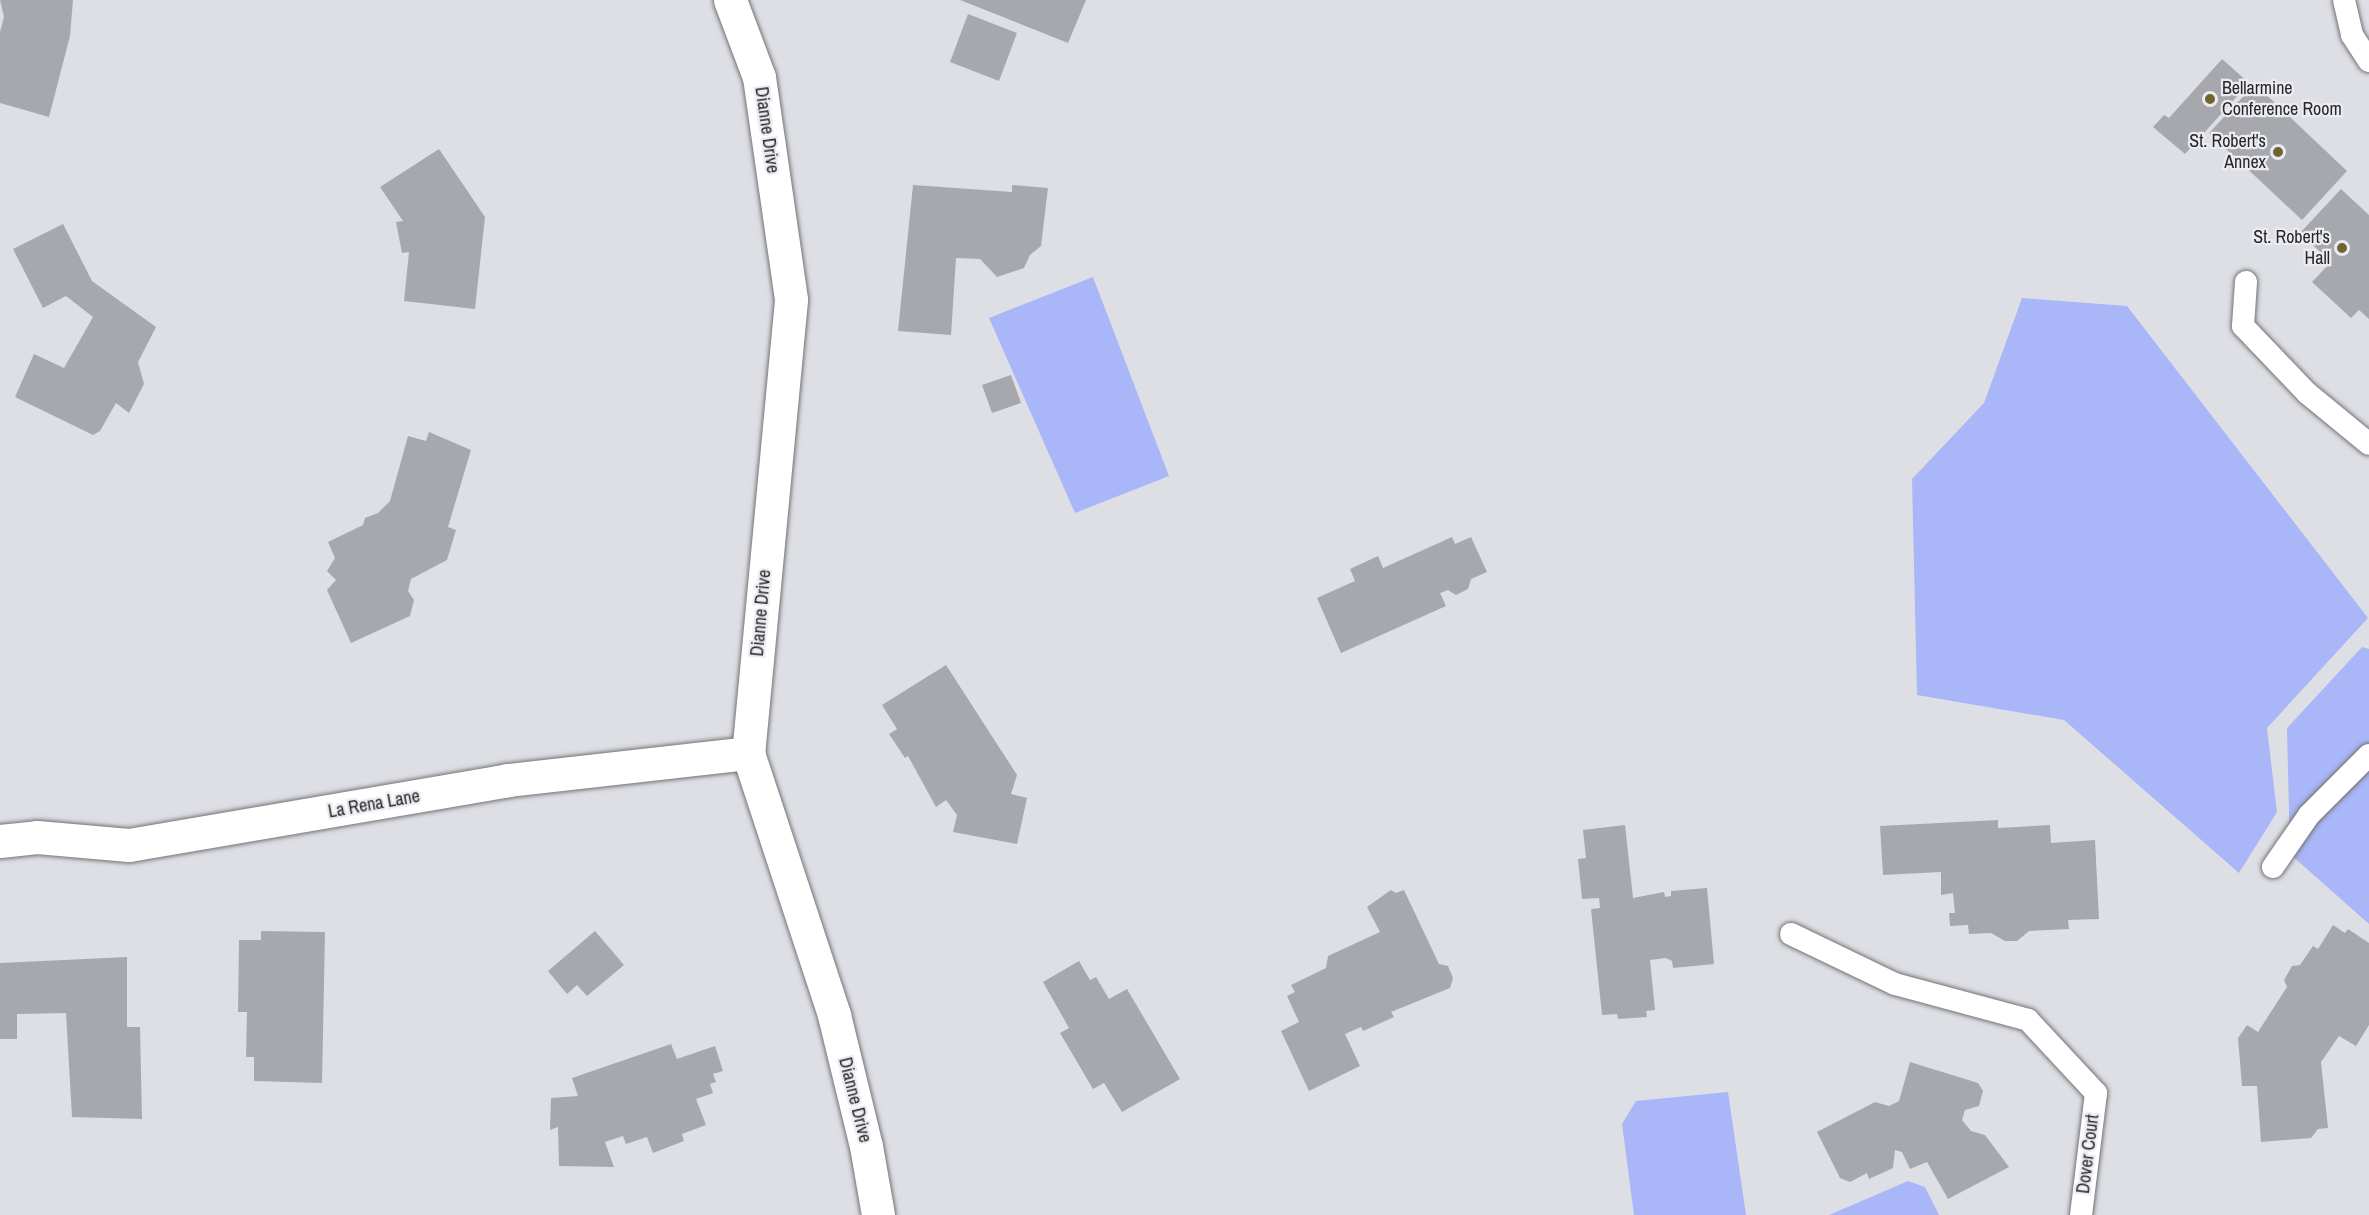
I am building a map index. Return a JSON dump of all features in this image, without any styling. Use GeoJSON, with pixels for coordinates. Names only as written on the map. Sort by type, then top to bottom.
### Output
{"type":"FeatureCollection","features":[{"type":"Feature","properties":{"kind":"street","name":"Dianne Drive"},"geometry":{"type":"LineString","coordinates":[[730,0],[759,77],[791,300],[748,753],[834,1015],[866,1146],[878,1215]]}},
{"type":"Feature","properties":{"kind":"street","name":"La Rena Lane"},"geometry":{"type":"LineString","coordinates":[[0,842],[37,837],[129,845],[507,780],[748,753]]}},
{"type":"Feature","properties":{"kind":"lane"},"geometry":{"type":"LineString","coordinates":[[2344,0],[2352,35],[2369,61]]}},
{"type":"Feature","properties":{"kind":"lane"},"geometry":{"type":"LineString","coordinates":[[2246,282],[2243,326],[2307,393],[2369,444]]}},
{"type":"Feature","properties":{"kind":"lane"},"geometry":{"type":"LineString","coordinates":[[2273,867],[2309,815],[2369,755]]}},
{"type":"Feature","properties":{"kind":"lane","name":"Dover Court"},"geometry":{"type":"LineString","coordinates":[[1791,934],[1895,984],[2028,1020],[2096,1094],[2081,1215]]}},
{"type":"Feature","properties":{"kind":"shaded area"},"geometry":{"type":"Polygon","coordinates":[[[1093,277],[1169,476],[1075,513],[989,318],[1093,277]]]}},
{"type":"Feature","properties":{"kind":"shaded area"},"geometry":{"type":"Polygon","coordinates":[[[2022,298],[2127,306],[2368,618],[2267,728],[2277,812],[2239,873],[2064,720],[1917,695],[1912,479],[1984,403],[2022,298]]]}},
{"type":"Feature","properties":{"kind":"shaded area"},"geometry":{"type":"Polygon","coordinates":[[[2362,647],[2369,649],[2369,924],[2290,854],[2287,728],[2362,647]]]}},
{"type":"Feature","properties":{"kind":"shaded area"},"geometry":{"type":"Polygon","coordinates":[[[1728,1092],[1746,1215],[1634,1215],[1622,1124],[1636,1101],[1728,1092]]]}},
{"type":"Feature","properties":{"kind":"shaded area"},"geometry":{"type":"Polygon","coordinates":[[[1908,1181],[1925,1187],[1939,1215],[1829,1215],[1908,1181]]]}},
{"type":"Feature","properties":{"kind":"building"},"geometry":{"type":"Polygon","coordinates":[[[0,0],[73,0],[70,36],[49,117],[0,103],[0,32],[4,17],[0,0]]]}},
{"type":"Feature","properties":{"kind":"building"},"geometry":{"type":"Polygon","coordinates":[[[960,0],[1086,0],[1068,43],[960,0]]]}},
{"type":"Feature","properties":{"kind":"building"},"geometry":{"type":"Polygon","coordinates":[[[968,14],[1017,33],[999,81],[950,62],[968,14]]]}},
{"type":"Feature","properties":{"kind":"building","name":"Bellarmine Conference Room"},"geometry":{"type":"Polygon","coordinates":[[[2222,59],[2249,83],[2185,154],[2153,127],[2164,115],[2169,118],[2222,59]]]}},
{"type":"Feature","properties":{"kind":"building","name":"St. Robert's Annex"},"geometry":{"type":"Polygon","coordinates":[[[2255,84],[2347,171],[2302,220],[2209,133],[2255,84]]]}},
{"type":"Feature","properties":{"kind":"building"},"geometry":{"type":"Polygon","coordinates":[[[439,149],[485,217],[475,309],[404,301],[409,252],[402,253],[396,222],[403,221],[380,187],[439,149]]]}},
{"type":"Feature","properties":{"kind":"building"},"geometry":{"type":"Polygon","coordinates":[[[913,185],[1012,192],[1012,185],[1048,188],[1041,246],[1030,255],[1024,268],[997,277],[980,259],[956,258],[951,335],[898,331],[913,185]]]}},
{"type":"Feature","properties":{"kind":"building","name":"St. Robert's Hall"},"geometry":{"type":"Polygon","coordinates":[[[2341,189],[2369,215],[2369,319],[2359,310],[2351,318],[2312,282],[2331,262],[2300,233],[2341,189]]]}},
{"type":"Feature","properties":{"kind":"building"},"geometry":{"type":"Polygon","coordinates":[[[63,224],[92,281],[156,327],[138,362],[144,384],[129,413],[116,403],[100,431],[93,435],[15,397],[34,354],[64,368],[93,317],[66,296],[43,308],[13,249],[63,224]]]}},
{"type":"Feature","properties":{"kind":"building"},"geometry":{"type":"Polygon","coordinates":[[[1011,375],[1021,403],[992,413],[982,385],[1011,375]]]}},
{"type":"Feature","properties":{"kind":"building"},"geometry":{"type":"Polygon","coordinates":[[[429,432],[471,450],[448,527],[456,530],[447,560],[411,579],[408,591],[414,600],[410,616],[351,643],[327,590],[336,580],[327,571],[335,558],[328,542],[363,525],[365,518],[378,513],[390,501],[408,436],[426,441],[429,432]]]}},
{"type":"Feature","properties":{"kind":"building"},"geometry":{"type":"Polygon","coordinates":[[[1452,537],[1455,544],[1471,537],[1487,572],[1471,579],[1468,589],[1456,595],[1448,590],[1440,593],[1446,606],[1341,653],[1317,598],[1355,581],[1350,569],[1378,556],[1383,568],[1452,537]]]}},
{"type":"Feature","properties":{"kind":"building"},"geometry":{"type":"Polygon","coordinates":[[[946,665],[1017,775],[1011,794],[1027,798],[1017,844],[953,832],[957,815],[946,800],[936,807],[908,756],[905,758],[889,734],[897,729],[882,705],[946,665]]]}},
{"type":"Feature","properties":{"kind":"building"},"geometry":{"type":"Polygon","coordinates":[[[1998,820],[1998,828],[2050,825],[2051,843],[2095,840],[2099,919],[2068,920],[2069,929],[2029,931],[2017,941],[2005,941],[1991,933],[1969,934],[1968,925],[1950,926],[1949,913],[1955,913],[1953,893],[1941,895],[1941,872],[1883,875],[1880,826],[1998,820]]]}},
{"type":"Feature","properties":{"kind":"building"},"geometry":{"type":"Polygon","coordinates":[[[1625,825],[1633,898],[1664,892],[1665,897],[1671,896],[1671,891],[1707,888],[1714,964],[1673,968],[1672,961],[1666,958],[1650,960],[1655,1010],[1646,1011],[1647,1017],[1618,1019],[1617,1014],[1602,1015],[1591,909],[1600,908],[1599,898],[1582,899],[1578,859],[1586,858],[1583,830],[1625,825]]]}},
{"type":"Feature","properties":{"kind":"building"},"geometry":{"type":"Polygon","coordinates":[[[1391,890],[1396,893],[1404,890],[1439,964],[1448,966],[1453,978],[1450,988],[1391,1012],[1394,1017],[1363,1031],[1361,1027],[1345,1034],[1360,1066],[1309,1091],[1281,1031],[1299,1022],[1287,996],[1295,992],[1291,985],[1326,968],[1328,956],[1380,932],[1367,907],[1391,890]]]}},
{"type":"Feature","properties":{"kind":"building"},"geometry":{"type":"Polygon","coordinates":[[[2333,925],[2345,933],[2348,929],[2369,943],[2369,1025],[2356,1046],[2339,1036],[2321,1062],[2328,1128],[2318,1129],[2311,1138],[2261,1142],[2257,1086],[2242,1086],[2238,1038],[2247,1025],[2258,1032],[2287,987],[2284,980],[2292,966],[2300,965],[2313,946],[2318,949],[2333,925]]]}},
{"type":"Feature","properties":{"kind":"building"},"geometry":{"type":"Polygon","coordinates":[[[261,931],[325,932],[322,1083],[254,1081],[254,1057],[246,1057],[247,1012],[238,1012],[239,940],[261,940],[261,931]]]}},
{"type":"Feature","properties":{"kind":"building"},"geometry":{"type":"Polygon","coordinates":[[[595,931],[624,965],[587,996],[577,985],[567,994],[548,971],[595,931]]]}},
{"type":"Feature","properties":{"kind":"building"},"geometry":{"type":"Polygon","coordinates":[[[127,957],[127,1027],[140,1027],[142,1119],[72,1117],[66,1013],[17,1014],[17,1039],[0,1039],[0,963],[127,957]]]}},
{"type":"Feature","properties":{"kind":"building"},"geometry":{"type":"Polygon","coordinates":[[[1079,961],[1090,980],[1096,977],[1109,999],[1127,989],[1180,1079],[1122,1112],[1104,1083],[1093,1089],[1060,1033],[1069,1028],[1043,982],[1079,961]]]}},
{"type":"Feature","properties":{"kind":"building"},"geometry":{"type":"Polygon","coordinates":[[[671,1044],[677,1059],[715,1046],[723,1071],[713,1074],[716,1082],[710,1084],[713,1093],[696,1099],[706,1125],[682,1134],[684,1141],[653,1153],[647,1137],[626,1144],[623,1136],[605,1142],[614,1167],[559,1166],[558,1127],[550,1130],[551,1098],[578,1096],[572,1078],[671,1044]]]}},
{"type":"Feature","properties":{"kind":"building"},"geometry":{"type":"Polygon","coordinates":[[[1910,1062],[1978,1083],[1983,1091],[1979,1106],[1965,1110],[1962,1120],[1971,1131],[1985,1135],[2009,1167],[1948,1199],[1927,1162],[1910,1169],[1902,1152],[1895,1150],[1893,1168],[1869,1179],[1867,1173],[1850,1182],[1840,1178],[1817,1132],[1875,1102],[1889,1106],[1899,1101],[1910,1062]]]}},
{"type":"Feature","properties":{"kind":"place","name":"Bellarmine Conference Room"},"geometry":{"type":"Point","coordinates":[2210,99]}},
{"type":"Feature","properties":{"kind":"place","name":"St. Robert's Annex"},"geometry":{"type":"Point","coordinates":[2278,152]}},
{"type":"Feature","properties":{"kind":"place","name":"St. Robert's Hall"},"geometry":{"type":"Point","coordinates":[2342,248]}}]}
